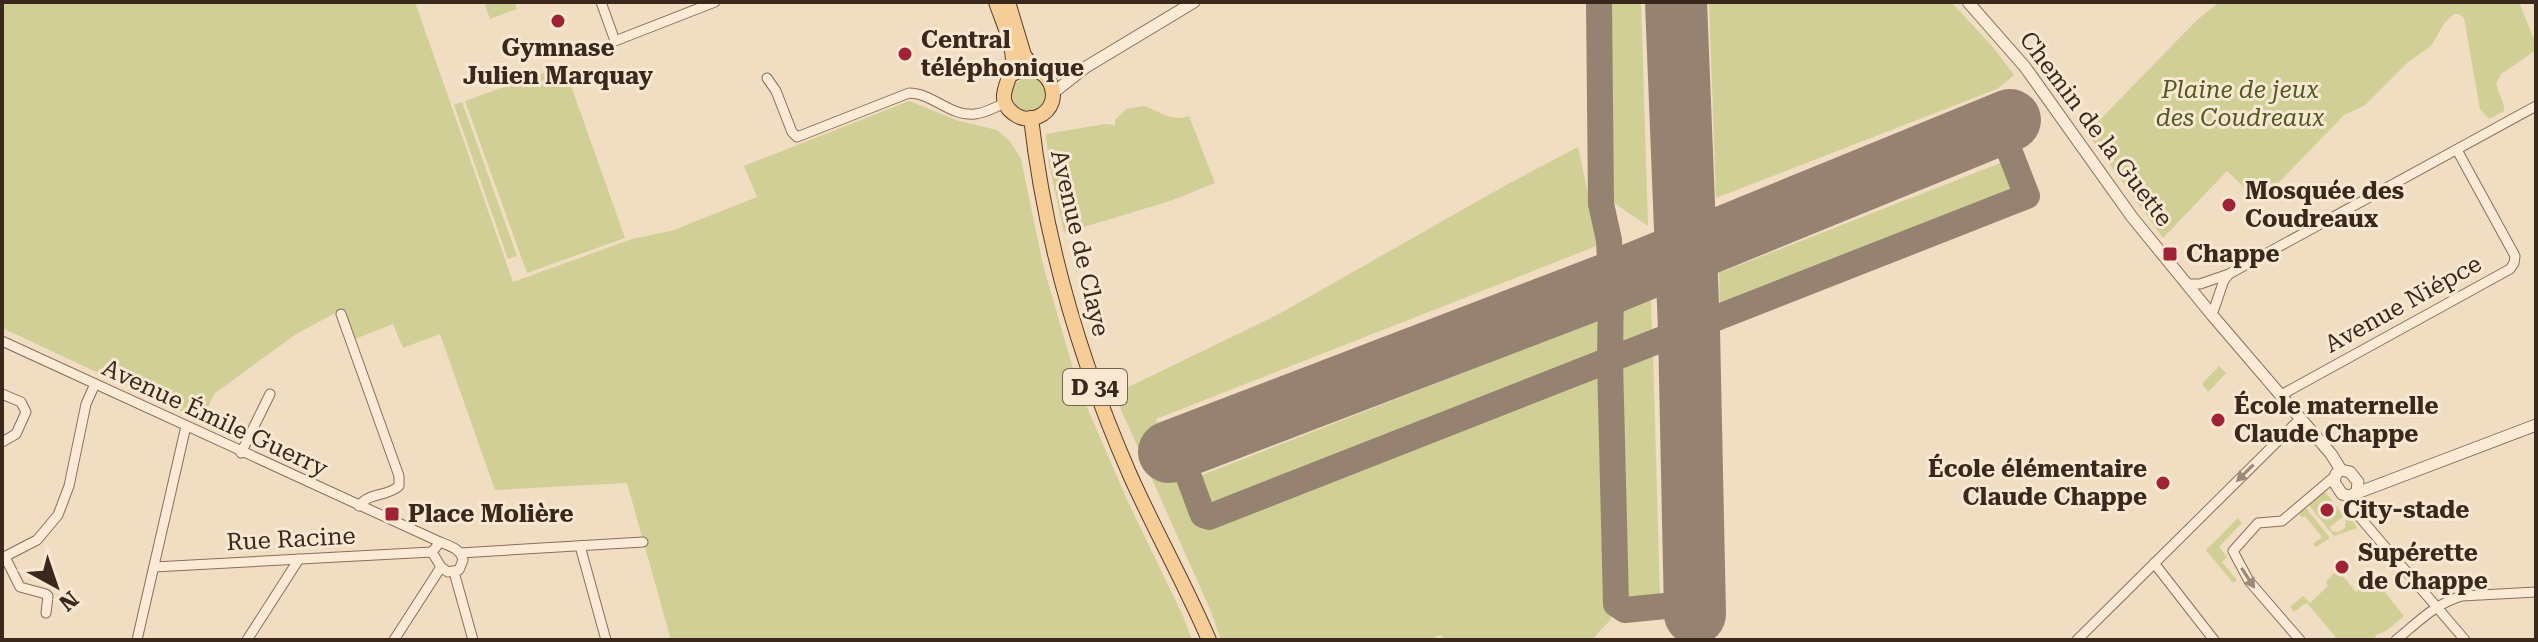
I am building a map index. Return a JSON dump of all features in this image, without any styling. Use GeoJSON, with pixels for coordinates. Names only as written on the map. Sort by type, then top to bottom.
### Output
{"type":"FeatureCollection","features":[{"type":"Feature","properties":{"kind":"main road"},"geometry":{"type":"LineString","coordinates":[[996,2],[1012,54],[1011,75],[1004,88],[1005,103],[1013,113],[1031,118],[1044,113],[1052,100],[1052,86],[1022,51],[1008,2]]}},
{"type":"Feature","properties":{"kind":"main road"},"geometry":{"type":"LineString","coordinates":[[1011,75],[1026,68],[1039,71]]}},
{"type":"Feature","properties":{"kind":"main road","name":"Avenue de Claye"},"geometry":{"type":"LineString","coordinates":[[1031,118],[1051,237],[1083,353],[1130,476],[1209,640]]}},
{"type":"Feature","properties":{"kind":"street"},"geometry":{"type":"LineString","coordinates":[[601,2],[615,41],[715,2]]}},
{"type":"Feature","properties":{"kind":"street"},"geometry":{"type":"LineString","coordinates":[[1053,93],[1086,67],[1194,2]]}},
{"type":"Feature","properties":{"kind":"street","name":"Chemin de la Guette"},"geometry":{"type":"LineString","coordinates":[[1968,2],[2035,80],[2132,217],[2301,418],[2338,473],[2334,482],[2338,489],[2355,490]]}},
{"type":"Feature","properties":{"kind":"street"},"geometry":{"type":"LineString","coordinates":[[1039,71],[1063,75],[1086,67]]}},
{"type":"Feature","properties":{"kind":"street"},"geometry":{"type":"LineString","coordinates":[[767,78],[797,137],[909,93],[924,95],[965,114],[978,114],[1005,103]]}},
{"type":"Feature","properties":{"kind":"street"},"geometry":{"type":"LineString","coordinates":[[2187,284],[2210,281],[2229,274],[2536,106]]}},
{"type":"Feature","properties":{"kind":"street","name":"Avenue Niépce"},"geometry":{"type":"LineString","coordinates":[[2281,395],[2510,269],[2515,256],[2457,150]]}},
{"type":"Feature","properties":{"kind":"street"},"geometry":{"type":"LineString","coordinates":[[2212,315],[2229,274]]}},
{"type":"Feature","properties":{"kind":"street"},"geometry":{"type":"LineString","coordinates":[[2210,281],[2220,293]]}},
{"type":"Feature","properties":{"kind":"street"},"geometry":{"type":"LineString","coordinates":[[341,314],[399,476],[399,486],[394,491],[371,496],[359,506]]}},
{"type":"Feature","properties":{"kind":"street","name":"Avenue Émile Guerry"},"geometry":{"type":"LineString","coordinates":[[2,341],[412,530],[435,548]]}},
{"type":"Feature","properties":{"kind":"street"},"geometry":{"type":"LineString","coordinates":[[46,613],[48,596],[20,587],[4,557],[37,540],[58,515],[66,497],[83,413],[95,384]]}},
{"type":"Feature","properties":{"kind":"street"},"geometry":{"type":"LineString","coordinates":[[2,394],[21,402],[26,412],[16,434],[2,442]]}},
{"type":"Feature","properties":{"kind":"street"},"geometry":{"type":"LineString","coordinates":[[241,453],[270,394]]}},
{"type":"Feature","properties":{"kind":"street"},"geometry":{"type":"LineString","coordinates":[[2081,639],[2301,418]]}},
{"type":"Feature","properties":{"kind":"street"},"geometry":{"type":"LineString","coordinates":[[2355,490],[2536,425]]}},
{"type":"Feature","properties":{"kind":"street"},"geometry":{"type":"LineString","coordinates":[[137,640],[186,426]]}},
{"type":"Feature","properties":{"kind":"street"},"geometry":{"type":"LineString","coordinates":[[2300,640],[2249,581],[2233,551],[2258,523],[2281,522],[2338,473],[2350,472],[2357,514],[2465,640]]}},
{"type":"Feature","properties":{"kind":"street"},"geometry":{"type":"LineString","coordinates":[[460,553],[462,565],[454,572],[448,572],[441,567],[435,548],[452,547],[460,553],[643,542]]}},
{"type":"Feature","properties":{"kind":"street"},"geometry":{"type":"LineString","coordinates":[[580,546],[606,640]]}},
{"type":"Feature","properties":{"kind":"street","name":"Rue Racine"},"geometry":{"type":"LineString","coordinates":[[154,567],[435,548]]}},
{"type":"Feature","properties":{"kind":"street"},"geometry":{"type":"LineString","coordinates":[[247,640],[299,559]]}},
{"type":"Feature","properties":{"kind":"street"},"geometry":{"type":"LineString","coordinates":[[2154,563],[2214,640]]}},
{"type":"Feature","properties":{"kind":"street"},"geometry":{"type":"LineString","coordinates":[[394,640],[441,567]]}},
{"type":"Feature","properties":{"kind":"street"},"geometry":{"type":"LineString","coordinates":[[454,572],[473,640]]}},
{"type":"Feature","properties":{"kind":"street"},"geometry":{"type":"LineString","coordinates":[[2396,640],[2437,606],[2462,596],[2536,592]]}},
{"type":"Feature","properties":{"kind":"green space"},"geometry":{"type":"Polygon","coordinates":[[[2,2],[415,2],[513,282],[632,239],[671,231],[757,197],[744,166],[909,101],[959,121],[997,130],[1010,141],[1021,159],[1043,265],[1079,389],[1192,640],[671,640],[627,483],[495,490],[440,334],[403,348],[393,324],[355,339],[343,309],[296,334],[214,394],[207,410],[191,416],[2,328],[2,2]]]}},
{"type":"Feature","properties":{"kind":"green space"},"geometry":{"type":"Polygon","coordinates":[[[484,2],[514,2],[517,9],[490,19],[484,2]]]}},
{"type":"Feature","properties":{"kind":"green space"},"geometry":{"type":"Polygon","coordinates":[[[1605,2],[1641,2],[1648,226],[1611,201],[1605,2]]]}},
{"type":"Feature","properties":{"kind":"green space"},"geometry":{"type":"Polygon","coordinates":[[[1709,2],[1951,2],[2014,75],[1997,89],[1716,198],[1709,2]]]}},
{"type":"Feature","properties":{"kind":"green space","name":"Plaine de jeux des Coudreaux"},"geometry":{"type":"Polygon","coordinates":[[[2219,2],[2519,2],[2536,50],[2501,74],[2496,84],[2504,111],[2489,119],[2480,109],[2464,18],[2454,14],[2445,22],[2431,46],[2407,63],[2364,106],[2344,115],[2260,202],[2227,171],[2163,238],[2087,133],[2197,20],[2219,2]]]}},
{"type":"Feature","properties":{"kind":"green space"},"geometry":{"type":"Polygon","coordinates":[[[564,66],[625,238],[527,273],[465,101],[564,66]]]}},
{"type":"Feature","properties":{"kind":"green space"},"geometry":{"type":"Polygon","coordinates":[[[1029,77],[1041,82],[1046,94],[1041,106],[1029,111],[1017,106],[1012,94],[1017,82],[1029,77]]]}},
{"type":"Feature","properties":{"kind":"green space"},"geometry":{"type":"Polygon","coordinates":[[[462,102],[517,256],[508,259],[454,105],[462,102]]]}},
{"type":"Feature","properties":{"kind":"green space"},"geometry":{"type":"Polygon","coordinates":[[[1144,106],[1171,117],[1189,116],[1215,183],[1170,201],[1064,233],[1049,164],[1046,134],[1115,125],[1115,120],[1126,109],[1144,106]]]}},
{"type":"Feature","properties":{"kind":"green space"},"geometry":{"type":"Polygon","coordinates":[[[1578,147],[1599,245],[1156,419],[1199,523],[1216,524],[1604,369],[1611,619],[1592,640],[1444,640],[1441,635],[1427,640],[1221,640],[1114,394],[1279,314],[1578,147]]]}},
{"type":"Feature","properties":{"kind":"green space"},"geometry":{"type":"Polygon","coordinates":[[[2008,160],[2019,191],[1720,307],[1719,273],[2008,160]]]}},
{"type":"Feature","properties":{"kind":"green space"},"geometry":{"type":"Polygon","coordinates":[[[1651,299],[1652,335],[1616,350],[1617,313],[1651,299]]]}},
{"type":"Feature","properties":{"kind":"green space"},"geometry":{"type":"Polygon","coordinates":[[[1603,318],[1603,355],[1210,509],[1197,477],[1603,318]]]}},
{"type":"Feature","properties":{"kind":"green space"},"geometry":{"type":"Polygon","coordinates":[[[1653,351],[1660,600],[1625,602],[1616,366],[1653,351]]]}},
{"type":"Feature","properties":{"kind":"green space"},"geometry":{"type":"Polygon","coordinates":[[[2219,366],[2226,373],[2208,392],[2202,384],[2219,366]]]}},
{"type":"Feature","properties":{"kind":"green space","name":"City-stade"},"geometry":{"type":"Polygon","coordinates":[[[2325,492],[2344,516],[2330,527],[2332,531],[2345,528],[2349,515],[2357,528],[2334,536],[2307,503],[2325,492]]]}},
{"type":"Feature","properties":{"kind":"green space"},"geometry":{"type":"Polygon","coordinates":[[[2306,508],[2330,538],[2316,547],[2313,544],[2322,537],[2305,516],[2296,516],[2298,511],[2300,513],[2306,508]]]}},
{"type":"Feature","properties":{"kind":"green space"},"geometry":{"type":"Polygon","coordinates":[[[2238,518],[2242,523],[2219,547],[2227,557],[2222,562],[2237,580],[2233,583],[2206,550],[2238,518]]]}},
{"type":"Feature","properties":{"kind":"green space"},"geometry":{"type":"Polygon","coordinates":[[[2337,569],[2356,592],[2373,578],[2404,616],[2376,635],[2374,640],[2338,640],[2308,604],[2294,612],[2290,607],[2303,596],[2310,603],[2328,586],[2326,582],[2337,569]]]}},
{"type":"Feature","properties":{"kind":"taxiway"},"geometry":{"type":"LineString","coordinates":[[1599,2],[1601,204],[1609,240],[1611,283],[1616,604],[1625,610],[1695,603]]}},
{"type":"Feature","properties":{"kind":"taxiway"},"geometry":{"type":"LineString","coordinates":[[1178,448],[1203,515],[1209,517],[2027,196],[1999,124]]}},
{"type":"Feature","properties":{"kind":"runway"},"geometry":{"type":"LineString","coordinates":[[1676,2],[1689,330],[1695,614]]}},
{"type":"Feature","properties":{"kind":"runway"},"geometry":{"type":"LineString","coordinates":[[1169,452],[1611,283],[2010,120]]}},
{"type":"Feature","properties":{"kind":"place","name":"Gymnase Julien Marquay"},"geometry":{"type":"Point","coordinates":[558,21]}},
{"type":"Feature","properties":{"kind":"place","name":"Central téléphonique"},"geometry":{"type":"Point","coordinates":[905,54]}},
{"type":"Feature","properties":{"kind":"place","name":"Mosquée des Coudreaux"},"geometry":{"type":"Point","coordinates":[2229,205]}},
{"type":"Feature","properties":{"kind":"place","name":"Chappe"},"geometry":{"type":"Point","coordinates":[2170,254]}},
{"type":"Feature","properties":{"kind":"place","name":"École maternelle Claude Chappe"},"geometry":{"type":"Point","coordinates":[2218,420]}},
{"type":"Feature","properties":{"kind":"place","name":"École élémentaire Claude Chappe"},"geometry":{"type":"Point","coordinates":[2163,483]}},
{"type":"Feature","properties":{"kind":"place","name":"City-stade"},"geometry":{"type":"Point","coordinates":[2327,510]}},
{"type":"Feature","properties":{"kind":"place","name":"Place Molière"},"geometry":{"type":"Point","coordinates":[392,514]}},
{"type":"Feature","properties":{"kind":"place","name":"Supérette de Chappe"},"geometry":{"type":"Point","coordinates":[2342,567]}}]}
